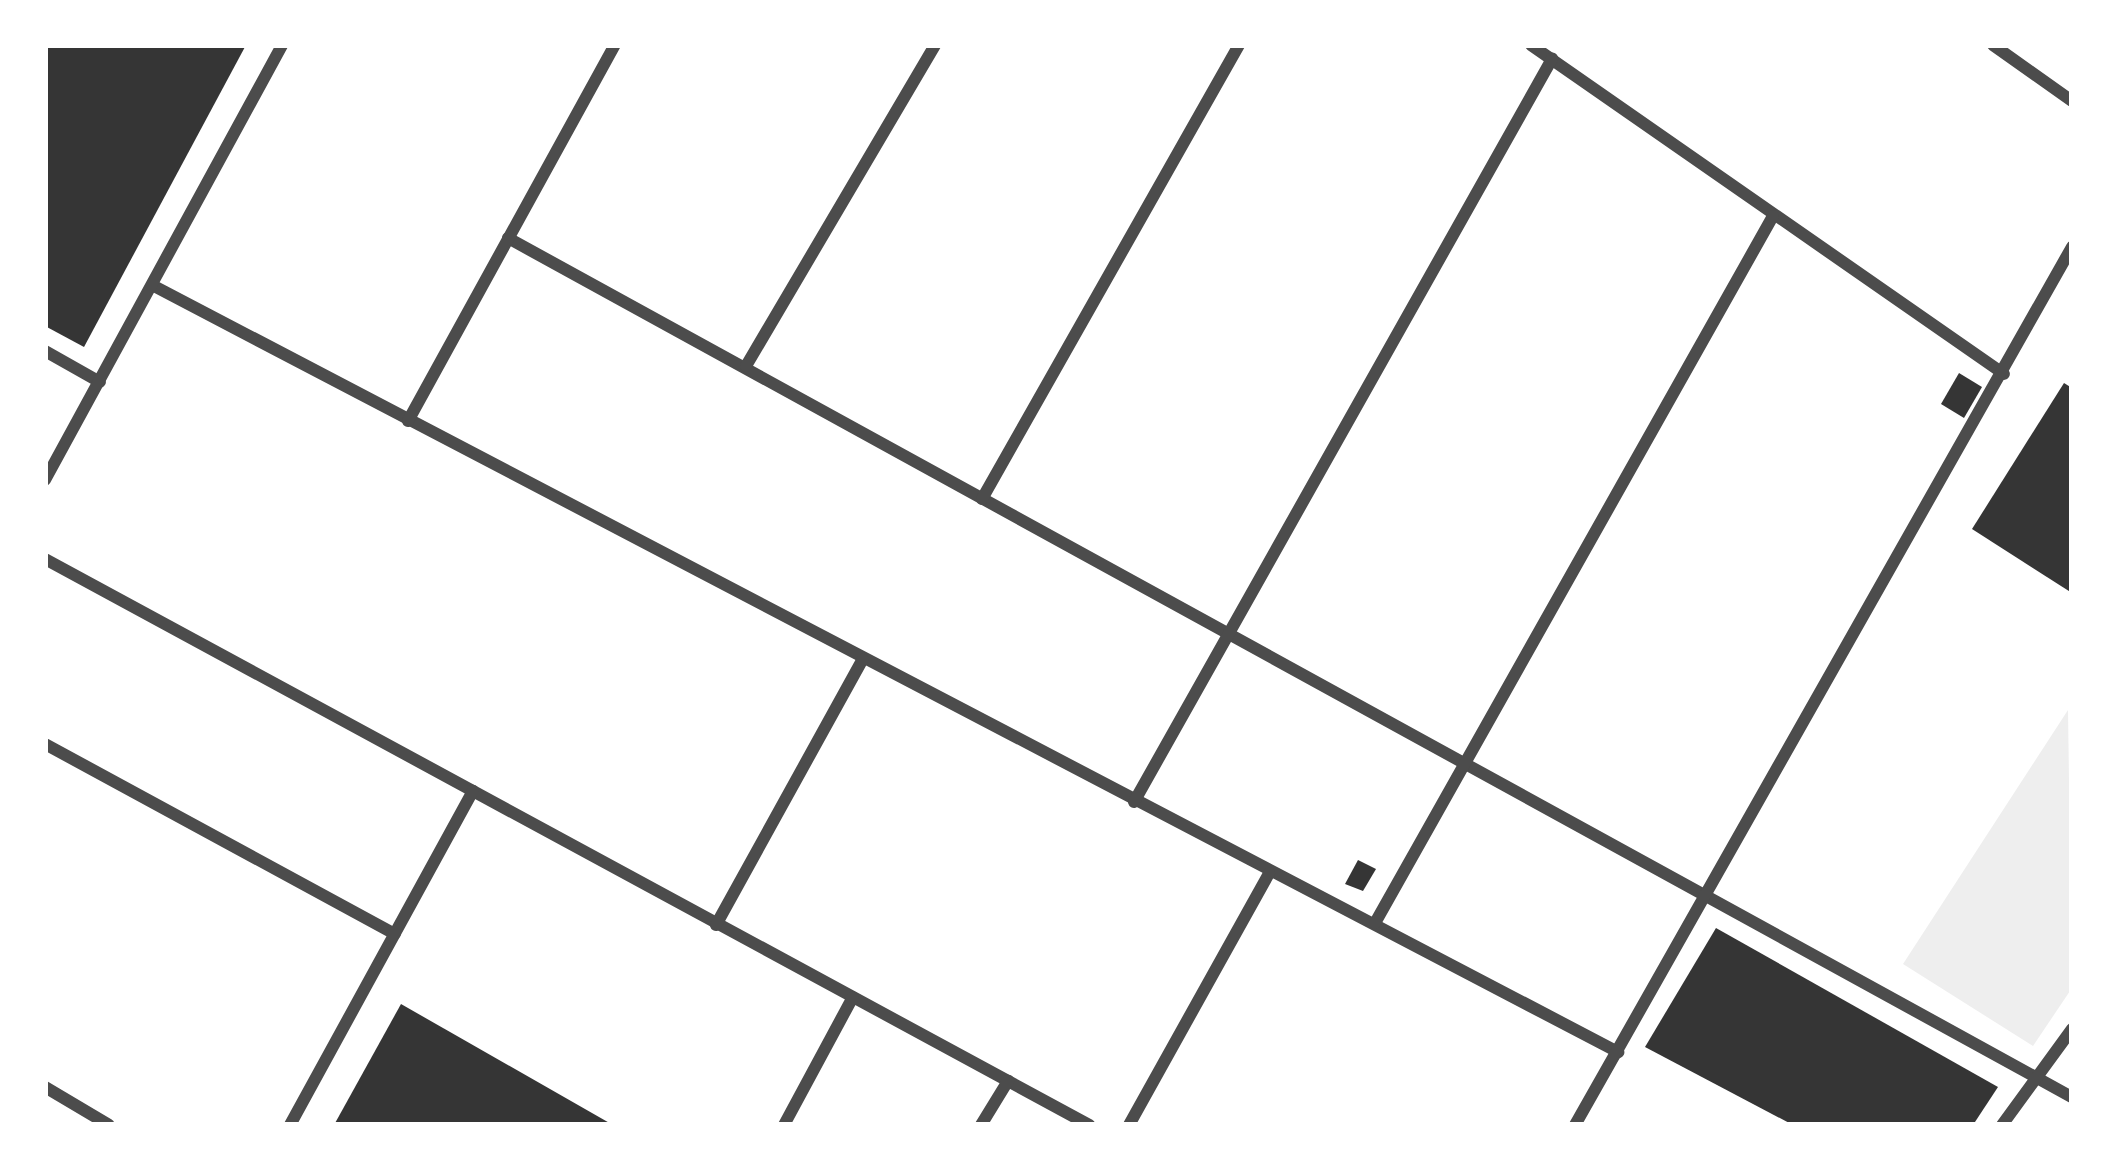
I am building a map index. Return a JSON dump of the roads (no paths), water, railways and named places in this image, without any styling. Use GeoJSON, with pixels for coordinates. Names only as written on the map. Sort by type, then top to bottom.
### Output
{"type":"FeatureCollection","features":[{"type":"Feature","properties":{"kind":"street"},"geometry":{"type":"LineString","coordinates":[[45,480],[282,45]]}},
{"type":"Feature","properties":{"kind":"street"},"geometry":{"type":"LineString","coordinates":[[408,422],[614,45]]}},
{"type":"Feature","properties":{"kind":"street"},"geometry":{"type":"LineString","coordinates":[[746,366],[935,45]]}},
{"type":"Feature","properties":{"kind":"street"},"geometry":{"type":"LineString","coordinates":[[982,499],[1239,45]]}},
{"type":"Feature","properties":{"kind":"street"},"geometry":{"type":"LineString","coordinates":[[1531,45],[2004,374]]}},
{"type":"Feature","properties":{"kind":"street"},"geometry":{"type":"LineString","coordinates":[[1993,45],[2072,101]]}},
{"type":"Feature","properties":{"kind":"street"},"geometry":{"type":"LineString","coordinates":[[1134,802],[1552,59]]}},
{"type":"Feature","properties":{"kind":"street"},"geometry":{"type":"LineString","coordinates":[[1375,923],[1773,215]]}},
{"type":"Feature","properties":{"kind":"street"},"geometry":{"type":"LineString","coordinates":[[508,238],[1228,632],[1462,768],[2072,1097]]}},
{"type":"Feature","properties":{"kind":"street"},"geometry":{"type":"LineString","coordinates":[[1575,1125],[2072,247]]}},
{"type":"Feature","properties":{"kind":"street"},"geometry":{"type":"LineString","coordinates":[[152,285],[1618,1052]]}},
{"type":"Feature","properties":{"kind":"street"},"geometry":{"type":"LineString","coordinates":[[45,351],[100,382]]}},
{"type":"Feature","properties":{"kind":"street"},"geometry":{"type":"LineString","coordinates":[[45,559],[1089,1125]]}},
{"type":"Feature","properties":{"kind":"street"},"geometry":{"type":"LineString","coordinates":[[716,925],[862,660]]}},
{"type":"Feature","properties":{"kind":"street"},"geometry":{"type":"LineString","coordinates":[[45,744],[395,934]]}},
{"type":"Feature","properties":{"kind":"street"},"geometry":{"type":"LineString","coordinates":[[290,1125],[472,791]]}},
{"type":"Feature","properties":{"kind":"street"},"geometry":{"type":"LineString","coordinates":[[1129,1125],[1269,873]]}},
{"type":"Feature","properties":{"kind":"street"},"geometry":{"type":"LineString","coordinates":[[784,1125],[854,997]]}},
{"type":"Feature","properties":{"kind":"street"},"geometry":{"type":"LineString","coordinates":[[2002,1125],[2072,1029]]}},
{"type":"Feature","properties":{"kind":"street"},"geometry":{"type":"LineString","coordinates":[[981,1125],[1008,1081]]}},
{"type":"Feature","properties":{"kind":"street"},"geometry":{"type":"LineString","coordinates":[[45,1087],[109,1125]]}}]}
